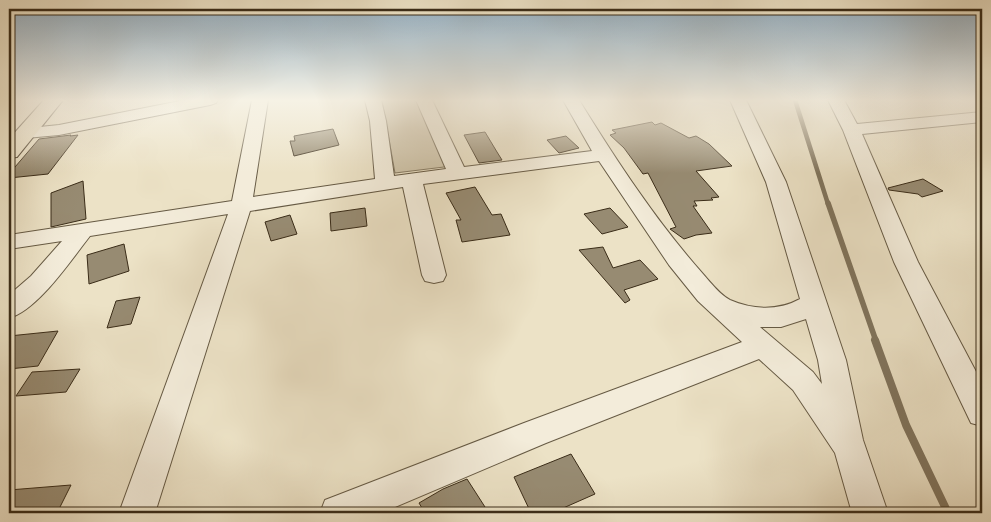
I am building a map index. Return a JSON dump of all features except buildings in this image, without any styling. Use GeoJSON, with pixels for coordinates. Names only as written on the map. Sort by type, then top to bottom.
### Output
{"type":"FeatureCollection","features":[{"type":"Feature","properties":{"kind":"main road"},"geometry":{"type":"LineString","coordinates":[[9,152],[22,131]]}},
{"type":"Feature","properties":{"kind":"street"},"geometry":{"type":"LineString","coordinates":[[22,131],[59,130],[83,124]]}},
{"type":"Feature","properties":{"kind":"street"},"geometry":{"type":"LineString","coordinates":[[136,513],[241,206],[256,124]]}},
{"type":"Feature","properties":{"kind":"street"},"geometry":{"type":"LineString","coordinates":[[378,124],[385,184]]}},
{"type":"Feature","properties":{"kind":"street"},"geometry":{"type":"LineString","coordinates":[[435,124],[458,174]]}},
{"type":"Feature","properties":{"kind":"street"},"geometry":{"type":"LineString","coordinates":[[586,124],[604,155],[677,260],[707,295],[803,381],[850,447]]}},
{"type":"Feature","properties":{"kind":"street"},"geometry":{"type":"LineString","coordinates":[[749,124],[776,182],[832,360],[850,447],[870,513]]}},
{"type":"Feature","properties":{"kind":"street"},"geometry":{"type":"LineString","coordinates":[[849,124],[906,262],[982,413]]}},
{"type":"Feature","properties":{"kind":"street"},"geometry":{"type":"LineString","coordinates":[[852,130],[908,124]]}},
{"type":"Feature","properties":{"kind":"street"},"geometry":{"type":"LineString","coordinates":[[9,242],[412,180],[604,155]]}},
{"type":"Feature","properties":{"kind":"street"},"geometry":{"type":"LineString","coordinates":[[412,180],[434,274]]}},
{"type":"Feature","properties":{"kind":"street"},"geometry":{"type":"LineString","coordinates":[[9,309],[40,282],[83,230]]}},
{"type":"Feature","properties":{"kind":"street"},"geometry":{"type":"LineString","coordinates":[[722,308],[764,319],[782,318],[801,311],[814,303]]}},
{"type":"Feature","properties":{"kind":"street"},"geometry":{"type":"LineString","coordinates":[[338,513],[536,433],[765,345]]}},
{"type":"Feature","properties":{"kind":"shaded area"},"geometry":{"type":"Polygon","coordinates":[[[386,124],[429,124],[447,163],[444,167],[395,173],[386,124]]]}},
{"type":"Feature","properties":{"kind":"waterway"},"geometry":{"type":"LineString","coordinates":[[803,124],[828,204]]}},
{"type":"Feature","properties":{"kind":"waterway"},"geometry":{"type":"LineString","coordinates":[[828,203],[876,341]]}},
{"type":"Feature","properties":{"kind":"waterway"},"geometry":{"type":"LineString","coordinates":[[875,340],[906,425],[948,513]]}}]}
